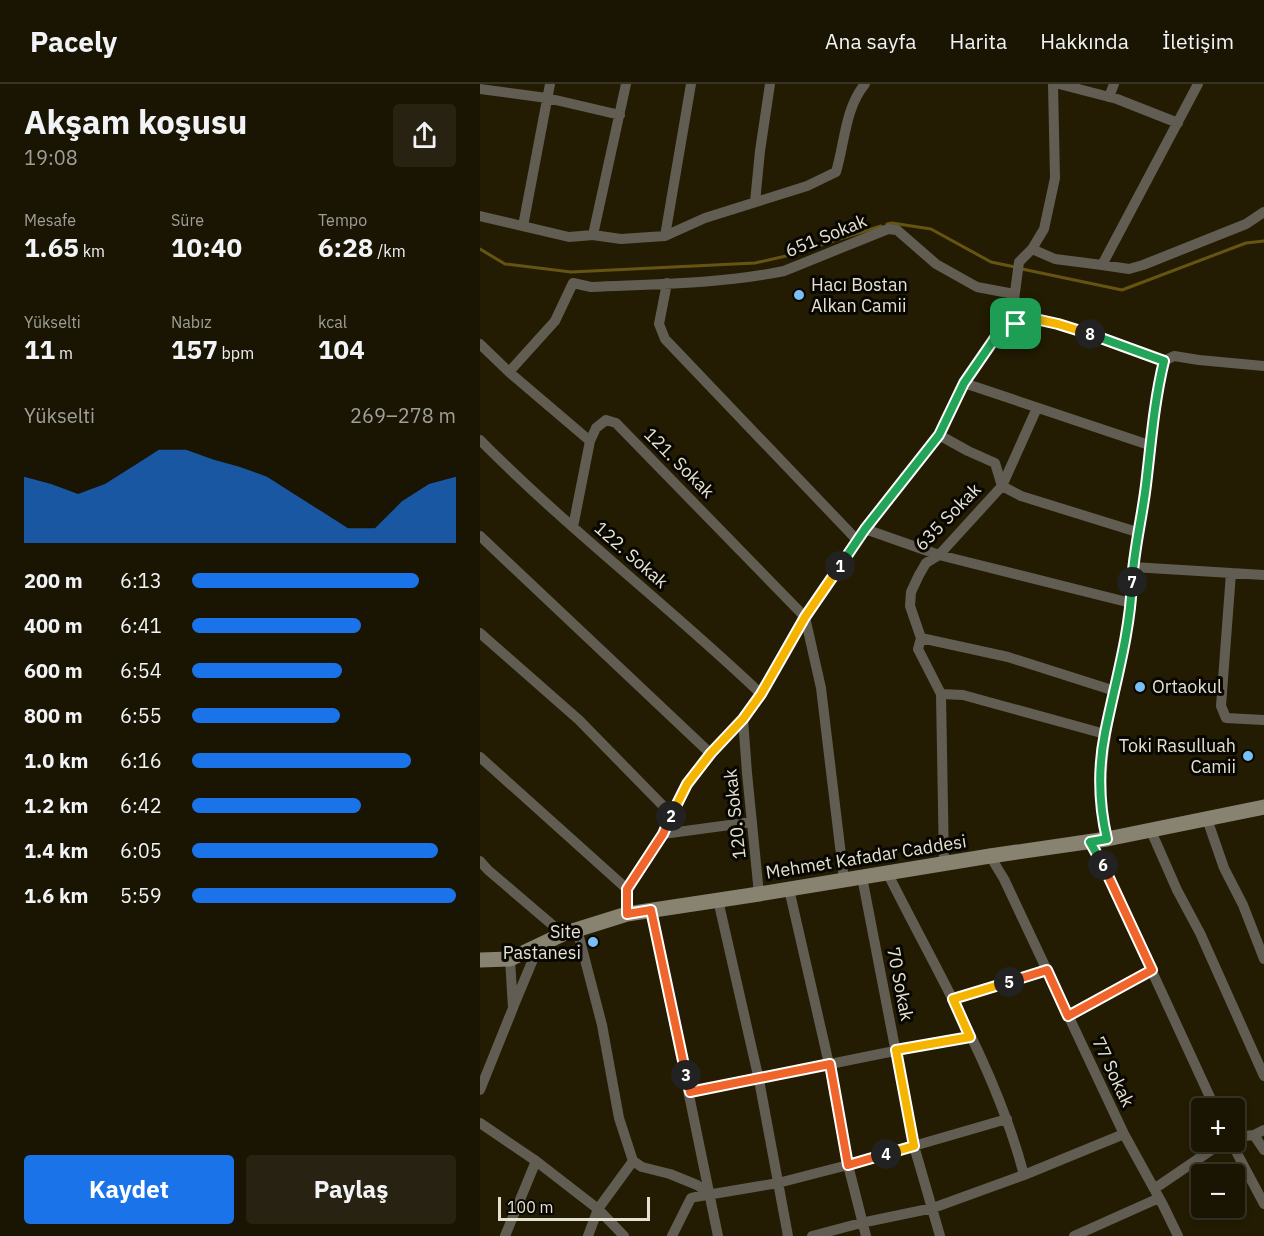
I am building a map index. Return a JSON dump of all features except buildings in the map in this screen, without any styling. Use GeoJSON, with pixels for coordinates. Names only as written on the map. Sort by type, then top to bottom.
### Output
{"type":"FeatureCollection","features":[{"type":"Feature","properties":{"kind":"main road","name":"Mehmet Kafadar Caddesi"},"geometry":{"type":"LineString","coordinates":[[480,960],[510,958],[570,932],[627,914],[1090,842],[1264,807]]}},
{"type":"Feature","properties":{"kind":"street"},"geometry":{"type":"LineString","coordinates":[[523,226],[550,84]]}},
{"type":"Feature","properties":{"kind":"street"},"geometry":{"type":"LineString","coordinates":[[593,234],[626,84]]}},
{"type":"Feature","properties":{"kind":"street"},"geometry":{"type":"LineString","coordinates":[[665,236],[691,84]]}},
{"type":"Feature","properties":{"kind":"street"},"geometry":{"type":"LineString","coordinates":[[755,202],[770,84]]}},
{"type":"Feature","properties":{"kind":"street"},"geometry":{"type":"LineString","coordinates":[[480,216],[569,237],[593,234],[621,239],[665,236],[705,218],[807,186],[836,172],[856,95],[866,84]]}},
{"type":"Feature","properties":{"kind":"street"},"geometry":{"type":"LineString","coordinates":[[1016,324],[1012,315],[1019,262],[1032,249],[1044,230],[1054,178],[1053,84]]}},
{"type":"Feature","properties":{"kind":"street"},"geometry":{"type":"LineString","coordinates":[[1059,84],[1108,97],[1178,123]]}},
{"type":"Feature","properties":{"kind":"street"},"geometry":{"type":"LineString","coordinates":[[1108,97],[1114,84]]}},
{"type":"Feature","properties":{"kind":"street"},"geometry":{"type":"LineString","coordinates":[[1102,265],[1198,84]]}},
{"type":"Feature","properties":{"kind":"street"},"geometry":{"type":"LineString","coordinates":[[480,87],[547,98],[620,115]]}},
{"type":"Feature","properties":{"kind":"street"},"geometry":{"type":"LineString","coordinates":[[1032,249],[1054,259],[1129,269],[1246,224],[1264,212]]}},
{"type":"Feature","properties":{"kind":"street","name":"651 Sokak"},"geometry":{"type":"LineString","coordinates":[[667,283],[716,280],[784,271],[888,229],[897,230],[936,264],[977,287],[1014,294]]}},
{"type":"Feature","properties":{"kind":"street"},"geometry":{"type":"LineString","coordinates":[[509,372],[555,321],[573,283],[591,288],[667,283],[659,324],[665,339],[857,540]]}},
{"type":"Feature","properties":{"kind":"street"},"geometry":{"type":"LineString","coordinates":[[627,914],[627,889],[663,834],[687,784],[711,753],[743,719],[761,694],[805,617],[857,540],[939,435],[964,383],[997,335],[1016,324],[1040,320],[1058,324],[1164,361],[1174,356],[1264,366]]}},
{"type":"Feature","properties":{"kind":"street"},"geometry":{"type":"LineString","coordinates":[[480,345],[590,441],[573,527]]}},
{"type":"Feature","properties":{"kind":"street"},"geometry":{"type":"LineString","coordinates":[[1107,839],[1102,820],[1100,778],[1104,735],[1116,691],[1131,603],[1137,532],[1146,488],[1156,395],[1164,361]]}},
{"type":"Feature","properties":{"kind":"street"},"geometry":{"type":"LineString","coordinates":[[964,383],[1149,445]]}},
{"type":"Feature","properties":{"kind":"street","name":"635 Sokak"},"geometry":{"type":"LineString","coordinates":[[944,864],[941,694],[918,649],[921,638],[910,606],[911,592],[926,563],[939,555],[1002,486],[1037,408]]}},
{"type":"Feature","properties":{"kind":"street","name":"121. Sokak"},"geometry":{"type":"LineString","coordinates":[[590,441],[596,428],[606,420],[616,423],[805,617]]}},
{"type":"Feature","properties":{"kind":"street"},"geometry":{"type":"LineString","coordinates":[[939,435],[996,463],[1002,486],[1021,496],[1137,532]]}},
{"type":"Feature","properties":{"kind":"street","name":"122. Sokak"},"geometry":{"type":"LineString","coordinates":[[480,440],[573,527],[711,645],[761,694]]}},
{"type":"Feature","properties":{"kind":"street"},"geometry":{"type":"LineString","coordinates":[[865,529],[939,555],[1131,603]]}},
{"type":"Feature","properties":{"kind":"street"},"geometry":{"type":"LineString","coordinates":[[480,537],[711,753]]}},
{"type":"Feature","properties":{"kind":"street"},"geometry":{"type":"LineString","coordinates":[[1133,567],[1264,575]]}},
{"type":"Feature","properties":{"kind":"street"},"geometry":{"type":"LineString","coordinates":[[1231,573],[1221,706],[1226,718],[1264,720]]}},
{"type":"Feature","properties":{"kind":"street"},"geometry":{"type":"LineString","coordinates":[[805,617],[820,688],[844,880]]}},
{"type":"Feature","properties":{"kind":"street"},"geometry":{"type":"LineString","coordinates":[[480,633],[579,720],[672,815]]}},
{"type":"Feature","properties":{"kind":"street"},"geometry":{"type":"LineString","coordinates":[[921,638],[1008,657],[1116,691]]}},
{"type":"Feature","properties":{"kind":"street"},"geometry":{"type":"LineString","coordinates":[[941,694],[963,694],[1104,735]]}},
{"type":"Feature","properties":{"kind":"street","name":"120. Sokak"},"geometry":{"type":"LineString","coordinates":[[743,719],[759,894]]}},
{"type":"Feature","properties":{"kind":"street"},"geometry":{"type":"LineString","coordinates":[[480,757],[627,889]]}},
{"type":"Feature","properties":{"kind":"street"},"geometry":{"type":"LineString","coordinates":[[1207,819],[1224,868],[1243,905],[1264,959]]}},
{"type":"Feature","properties":{"kind":"street"},"geometry":{"type":"LineString","coordinates":[[663,834],[752,822]]}},
{"type":"Feature","properties":{"kind":"street"},"geometry":{"type":"LineString","coordinates":[[1150,831],[1200,933],[1264,1076]]}},
{"type":"Feature","properties":{"kind":"street"},"geometry":{"type":"LineString","coordinates":[[1090,842],[1210,1098]]}},
{"type":"Feature","properties":{"kind":"street","name":"77 Sokak"},"geometry":{"type":"LineString","coordinates":[[990,856],[1004,879],[1124,1134],[1178,1236]]}},
{"type":"Feature","properties":{"kind":"street"},"geometry":{"type":"LineString","coordinates":[[480,861],[488,870],[570,932],[602,1025],[619,1118],[633,1161],[642,1167],[670,1174],[696,1185],[711,1195]]}},
{"type":"Feature","properties":{"kind":"street"},"geometry":{"type":"LineString","coordinates":[[887,872],[953,999],[1007,1119],[1024,1175]]}},
{"type":"Feature","properties":{"kind":"street","name":"70 Sokak"},"geometry":{"type":"LineString","coordinates":[[862,877],[914,1146],[940,1236]]}},
{"type":"Feature","properties":{"kind":"street"},"geometry":{"type":"LineString","coordinates":[[789,889],[830,1064],[848,1165],[866,1236]]}},
{"type":"Feature","properties":{"kind":"street"},"geometry":{"type":"LineString","coordinates":[[718,900],[759,1080],[788,1236]]}},
{"type":"Feature","properties":{"kind":"street"},"geometry":{"type":"LineString","coordinates":[[651,910],[718,1236]]}},
{"type":"Feature","properties":{"kind":"street"},"geometry":{"type":"LineString","coordinates":[[480,1090],[539,945]]}},
{"type":"Feature","properties":{"kind":"street"},"geometry":{"type":"LineString","coordinates":[[510,958],[513,1008]]}},
{"type":"Feature","properties":{"kind":"street"},"geometry":{"type":"LineString","coordinates":[[953,999],[1047,970]]}},
{"type":"Feature","properties":{"kind":"street"},"geometry":{"type":"LineString","coordinates":[[1068,1016],[1152,970]]}},
{"type":"Feature","properties":{"kind":"street"},"geometry":{"type":"LineString","coordinates":[[690,1092],[970,1037]]}},
{"type":"Feature","properties":{"kind":"street"},"geometry":{"type":"LineString","coordinates":[[672,1236],[691,1198],[778,1183],[1007,1119]]}},
{"type":"Feature","properties":{"kind":"street"},"geometry":{"type":"LineString","coordinates":[[480,1123],[536,1161],[598,1209],[624,1236]]}},
{"type":"Feature","properties":{"kind":"street"},"geometry":{"type":"LineString","coordinates":[[1259,1132],[1264,1149]]}},
{"type":"Feature","properties":{"kind":"street"},"geometry":{"type":"LineString","coordinates":[[812,1236],[933,1208],[1024,1175],[1124,1134]]}},
{"type":"Feature","properties":{"kind":"street"},"geometry":{"type":"LineString","coordinates":[[1074,1236],[1157,1194],[1210,1152]]}},
{"type":"Feature","properties":{"kind":"street"},"geometry":{"type":"LineString","coordinates":[[1236,1152],[1264,1204]]}},
{"type":"Feature","properties":{"kind":"street"},"geometry":{"type":"LineString","coordinates":[[505,1236],[536,1161]]}},
{"type":"Feature","properties":{"kind":"street"},"geometry":{"type":"LineString","coordinates":[[588,1236],[598,1209],[633,1161]]}},
{"type":"Feature","properties":{"kind":"waterway"},"geometry":{"type":"LineString","coordinates":[[887,224],[931,229],[991,262],[1015,267]]}},
{"type":"Feature","properties":{"kind":"waterway"},"geometry":{"type":"LineString","coordinates":[[480,249],[505,264],[571,272],[755,263],[786,256],[881,226]]}},
{"type":"Feature","properties":{"kind":"waterway"},"geometry":{"type":"LineString","coordinates":[[1022,269],[1122,290],[1246,243],[1264,241]]}},
{"type":"Feature","properties":{"kind":"place","name":"Hacı Bostan Alkan Camii"},"geometry":{"type":"Point","coordinates":[799,295]}},
{"type":"Feature","properties":{"kind":"place","name":"Ortaokul"},"geometry":{"type":"Point","coordinates":[1140,687]}},
{"type":"Feature","properties":{"kind":"place","name":"Toki Rasulluah Camii"},"geometry":{"type":"Point","coordinates":[1248,756]}},
{"type":"Feature","properties":{"kind":"place","name":"Site Pastanesi"},"geometry":{"type":"Point","coordinates":[593,942]}},
{"type":"Feature","properties":{"kind":"route"},"geometry":{"type":"LineString","coordinates":[[1040,320],[1058,324],[1164,361],[1156,395],[1146,488],[1137,532],[1131,603],[1116,691],[1104,735],[1100,778],[1102,820],[1107,839],[1090,842],[1152,970],[1068,1016],[1047,970],[953,999],[970,1037],[896,1050],[914,1146],[848,1165],[830,1064],[690,1092],[651,910],[627,914],[627,889],[663,834],[687,784],[711,753],[743,719],[761,694],[805,617],[865,529],[939,435],[964,383],[997,335],[1016,324],[1040,320]]}}]}
